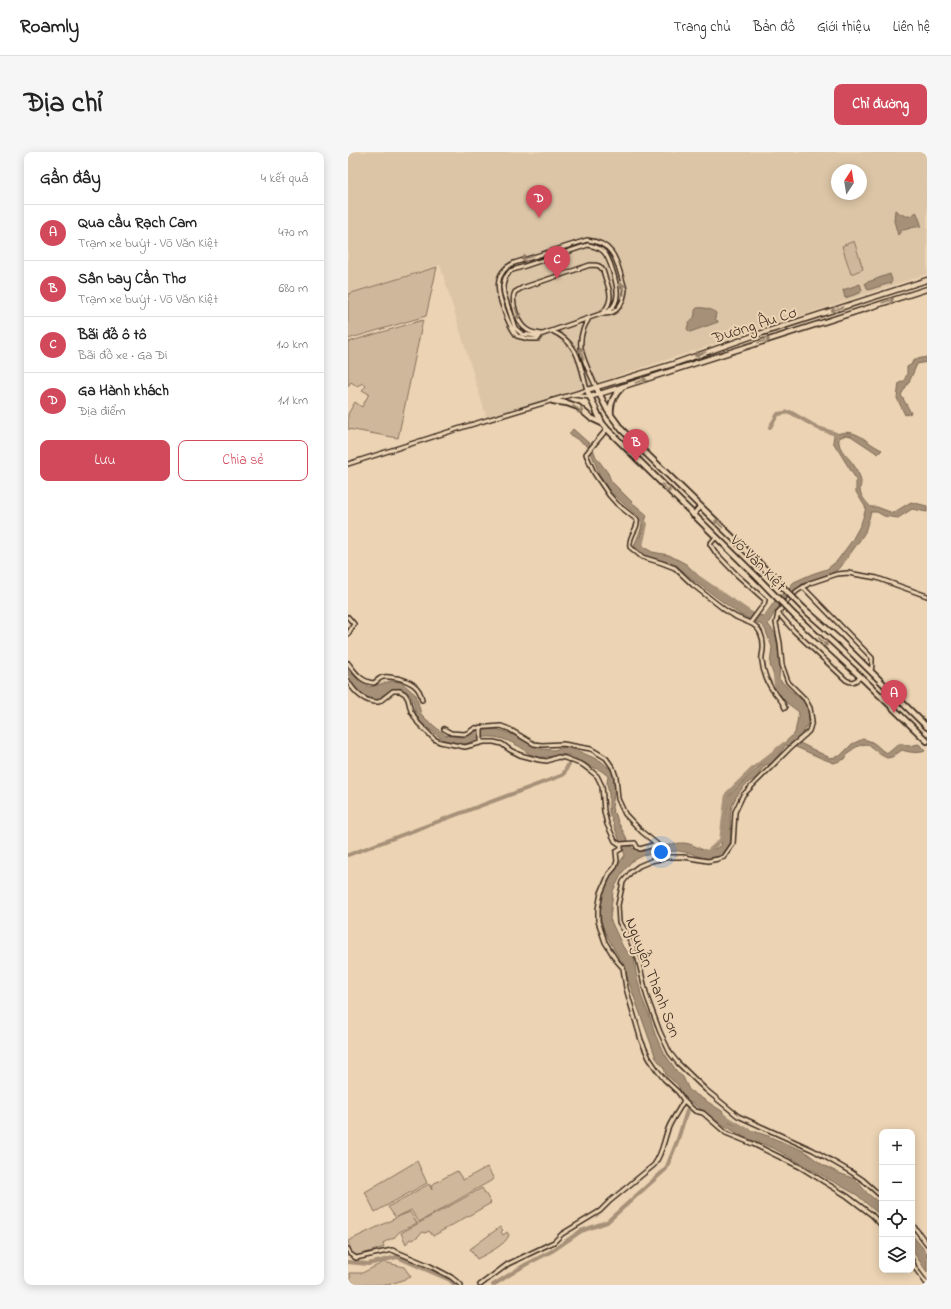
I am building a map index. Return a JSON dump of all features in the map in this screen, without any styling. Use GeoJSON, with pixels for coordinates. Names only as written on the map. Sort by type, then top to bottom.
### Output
{"type":"FeatureCollection","features":[{"type":"Feature","properties":{"kind":"main road","name":"Võ Văn Kiệt"},"geometry":{"type":"LineString","coordinates":[[596,387],[612,419],[622,430],[927,727]]}},
{"type":"Feature","properties":{"kind":"main road"},"geometry":{"type":"LineString","coordinates":[[612,419],[610,413],[612,402],[622,387]]}},
{"type":"Feature","properties":{"kind":"main road","name":"Võ Văn Kiệt"},"geometry":{"type":"LineString","coordinates":[[588,390],[602,423],[607,429],[794,615],[927,741]]}},
{"type":"Feature","properties":{"kind":"main road"},"geometry":{"type":"LineString","coordinates":[[553,401],[567,403],[578,407],[590,418],[602,423]]}},
{"type":"Feature","properties":{"kind":"street"},"geometry":{"type":"LineString","coordinates":[[542,334],[538,339],[522,338],[517,336],[507,320],[498,294],[498,287],[501,275],[506,268],[514,262],[587,240],[600,242],[611,251],[624,289],[623,301],[616,311],[610,314],[602,314]]}},
{"type":"Feature","properties":{"kind":"street"},"geometry":{"type":"LineString","coordinates":[[588,245],[596,246],[604,252],[608,258],[618,290],[614,305],[609,311],[588,319],[537,336],[522,334],[515,328],[504,294],[503,286],[505,278],[510,271],[517,268],[588,245]]}},
{"type":"Feature","properties":{"kind":"street"},"geometry":{"type":"LineString","coordinates":[[542,334],[530,332],[525,329],[519,320],[512,300],[515,292],[522,288],[590,265],[598,265],[602,268],[609,289],[610,296],[606,309],[602,314]]}},
{"type":"Feature","properties":{"kind":"street","name":"Đường Âu Cơ"},"geometry":{"type":"LineString","coordinates":[[588,390],[673,364],[753,336],[927,280]]}},
{"type":"Feature","properties":{"kind":"street","name":"Đường Âu Cơ"},"geometry":{"type":"LineString","coordinates":[[590,397],[927,289]]}},
{"type":"Feature","properties":{"kind":"street"},"geometry":{"type":"LineString","coordinates":[[588,319],[582,328],[580,346],[582,356],[596,387]]}},
{"type":"Feature","properties":{"kind":"street"},"geometry":{"type":"LineString","coordinates":[[348,464],[467,426],[588,390],[574,347],[560,334],[552,330]]}},
{"type":"Feature","properties":{"kind":"street"},"geometry":{"type":"LineString","coordinates":[[673,364],[674,370]]}},
{"type":"Feature","properties":{"kind":"street"},"geometry":{"type":"LineString","coordinates":[[573,395],[590,397]]}},
{"type":"Feature","properties":{"kind":"street"},"geometry":{"type":"LineString","coordinates":[[607,429],[586,454],[594,473],[602,486],[617,504],[637,520],[638,524],[630,540],[630,547],[642,557],[675,568],[693,585],[725,610],[736,617],[751,622],[757,628],[762,636],[762,662],[768,682],[785,708]]}},
{"type":"Feature","properties":{"kind":"street"},"geometry":{"type":"LineString","coordinates":[[693,514],[700,506]]}},
{"type":"Feature","properties":{"kind":"street"},"geometry":{"type":"LineString","coordinates":[[716,537],[710,544],[713,550],[740,578],[764,599],[764,604],[751,622]]}},
{"type":"Feature","properties":{"kind":"street"},"geometry":{"type":"LineString","coordinates":[[861,677],[853,682],[846,680],[794,631],[778,613],[786,602],[803,587],[813,581],[837,574],[858,574],[889,581],[927,596]]}},
{"type":"Feature","properties":{"kind":"street"},"geometry":{"type":"LineString","coordinates":[[803,587],[872,658],[873,661],[871,671]]}},
{"type":"Feature","properties":{"kind":"street","name":"Nguyễn Thanh Sơn"},"geometry":{"type":"LineString","coordinates":[[778,613],[776,623],[783,670],[790,684],[808,703],[812,722],[809,730],[740,799],[734,815],[733,844],[729,852],[724,857],[712,861],[679,856],[660,859],[634,869],[625,878],[619,894],[619,922],[631,942],[638,959],[647,997],[660,1032],[670,1053],[678,1063],[706,1090],[738,1116],[813,1150],[863,1180],[879,1194]]}},
{"type":"Feature","properties":{"kind":"street"},"geometry":{"type":"LineString","coordinates":[[348,617],[354,624],[348,634]]}},
{"type":"Feature","properties":{"kind":"street"},"geometry":{"type":"LineString","coordinates":[[348,663],[350,670],[363,680],[371,683],[374,683],[384,677],[410,682],[419,692],[422,700]]}},
{"type":"Feature","properties":{"kind":"street"},"geometry":{"type":"LineString","coordinates":[[348,681],[361,697],[369,702],[379,702],[393,691],[400,691],[405,694],[411,711],[418,723],[437,741],[466,747],[481,740],[489,741],[500,743],[520,755],[539,760],[548,761],[558,757],[573,761],[591,771],[601,783],[606,820],[615,841],[621,844],[633,843],[640,849],[658,845]]}},
{"type":"Feature","properties":{"kind":"street"},"geometry":{"type":"LineString","coordinates":[[444,729],[451,732],[464,734],[475,728],[498,726],[504,727],[534,744],[563,744],[578,748],[589,748],[606,758],[615,773],[618,799],[623,810],[642,832],[658,845],[660,859]]}},
{"type":"Feature","properties":{"kind":"street"},"geometry":{"type":"LineString","coordinates":[[481,728],[481,740]]}},
{"type":"Feature","properties":{"kind":"street"},"geometry":{"type":"LineString","coordinates":[[621,844],[621,849],[616,852],[618,861],[604,884],[598,909],[598,921],[605,942],[616,960],[623,968],[628,994],[641,1040],[649,1058],[664,1079],[685,1101],[697,1112],[703,1113],[726,1133],[753,1144],[800,1167],[846,1196],[872,1215],[879,1223]]}},
{"type":"Feature","properties":{"kind":"street"},"geometry":{"type":"LineString","coordinates":[[480,1285],[508,1264],[554,1242],[562,1234],[600,1211],[654,1165],[662,1152],[667,1130],[685,1101]]}},
{"type":"Feature","properties":{"kind":"street"},"geometry":{"type":"LineString","coordinates":[[915,1228],[927,1244]]}},
{"type":"Feature","properties":{"kind":"street"},"geometry":{"type":"LineString","coordinates":[[348,1249],[350,1254],[356,1258],[392,1250],[430,1266],[451,1277],[462,1285]]}},
{"type":"Feature","properties":{"kind":"street"},"geometry":{"type":"LineString","coordinates":[[915,1268],[927,1284]]}},
{"type":"Feature","properties":{"kind":"shaded area"},"geometry":{"type":"Polygon","coordinates":[[[348,152],[927,152],[927,274],[487,419],[440,265],[348,294],[348,152]]]}},
{"type":"Feature","properties":{"kind":"shaded area"},"geometry":{"type":"Polygon","coordinates":[[[895,210],[908,216],[916,212],[921,224],[920,227],[902,230],[898,235],[894,221],[895,210]]]}},
{"type":"Feature","properties":{"kind":"shaded area"},"geometry":{"type":"Polygon","coordinates":[[[854,241],[863,269],[851,274],[842,246],[854,241]]]}},
{"type":"Feature","properties":{"kind":"shaded area"},"geometry":{"type":"Polygon","coordinates":[[[437,267],[426,316],[348,339],[348,294],[437,267]]]}},
{"type":"Feature","properties":{"kind":"shaded area"},"geometry":{"type":"Polygon","coordinates":[[[890,274],[892,280],[891,283],[868,290],[865,283],[890,274]]]}},
{"type":"Feature","properties":{"kind":"shaded area"},"geometry":{"type":"Polygon","coordinates":[[[860,284],[862,290],[860,293],[845,298],[843,290],[860,284]]]}},
{"type":"Feature","properties":{"kind":"shaded area"},"geometry":{"type":"Polygon","coordinates":[[[697,308],[707,309],[716,313],[715,319],[718,322],[690,332],[687,329],[689,322],[694,318],[695,310],[697,308]]]}},
{"type":"Feature","properties":{"kind":"shaded area"},"geometry":{"type":"Polygon","coordinates":[[[423,320],[398,438],[348,429],[348,414],[355,402],[362,407],[369,394],[362,390],[366,386],[363,383],[357,386],[351,382],[348,386],[348,342],[423,320]]]}},
{"type":"Feature","properties":{"kind":"shaded area"},"geometry":{"type":"Polygon","coordinates":[[[927,357],[927,362],[917,364],[901,395],[911,413],[905,415],[897,398],[899,383],[904,381],[907,374],[907,367],[912,364],[912,362],[917,359],[927,357]]]}},
{"type":"Feature","properties":{"kind":"shaded area"},"geometry":{"type":"Polygon","coordinates":[[[573,429],[592,446],[596,457],[608,473],[611,481],[647,515],[640,538],[644,547],[652,552],[669,555],[686,564],[708,585],[734,604],[757,615],[764,616],[775,601],[794,582],[827,569],[837,561],[851,542],[861,524],[866,508],[856,492],[856,479],[833,442],[834,435],[849,432],[860,436],[882,450],[878,454],[851,436],[846,435],[839,438],[840,447],[853,463],[860,477],[861,494],[871,507],[877,507],[893,513],[911,502],[927,506],[927,512],[912,509],[898,518],[884,516],[877,512],[871,512],[865,532],[840,568],[799,589],[776,610],[768,624],[776,635],[780,663],[779,679],[805,702],[809,712],[809,721],[801,736],[796,741],[830,758],[840,756],[852,744],[863,739],[874,743],[885,752],[891,751],[900,744],[908,746],[919,744],[925,751],[916,753],[902,750],[892,757],[887,758],[867,744],[854,748],[845,759],[834,763],[796,747],[786,745],[772,764],[765,765],[756,778],[745,785],[741,790],[732,806],[730,815],[730,844],[720,856],[710,861],[690,853],[678,851],[662,852],[642,856],[631,862],[622,873],[613,891],[610,919],[623,947],[634,958],[642,998],[662,1050],[678,1073],[683,1077],[689,1090],[722,1111],[730,1123],[768,1136],[804,1151],[823,1165],[855,1179],[868,1194],[879,1203],[879,1214],[857,1195],[773,1148],[744,1137],[711,1118],[685,1097],[678,1085],[666,1075],[664,1068],[656,1058],[622,963],[603,929],[599,909],[604,884],[625,855],[609,812],[608,776],[599,769],[584,765],[576,758],[571,756],[536,757],[515,744],[499,738],[485,737],[462,744],[447,742],[418,719],[413,701],[410,694],[406,690],[396,688],[377,700],[368,700],[351,683],[348,668],[361,683],[370,687],[391,681],[401,682],[416,695],[421,714],[445,735],[462,737],[477,731],[496,729],[509,733],[542,749],[554,750],[564,747],[576,750],[601,761],[612,771],[616,782],[612,807],[613,812],[616,815],[618,822],[632,848],[642,849],[677,843],[686,843],[708,852],[721,846],[727,806],[725,799],[795,733],[799,712],[787,703],[781,696],[770,665],[772,647],[765,629],[760,624],[739,614],[676,565],[645,556],[634,546],[641,529],[642,522],[638,516],[609,491],[600,476],[589,447],[569,434],[573,429]]]}},
{"type":"Feature","properties":{"kind":"shaded area"},"geometry":{"type":"Polygon","coordinates":[[[417,1161],[427,1183],[375,1212],[365,1192],[417,1161]]]}},
{"type":"Feature","properties":{"kind":"shaded area"},"geometry":{"type":"Polygon","coordinates":[[[487,1167],[494,1179],[419,1222],[411,1210],[397,1217],[410,1212],[417,1223],[399,1232],[393,1239],[383,1243],[384,1247],[357,1256],[352,1254],[348,1241],[396,1218],[388,1207],[429,1184],[432,1190],[431,1185],[457,1171],[463,1180],[487,1167]]]}},
{"type":"Feature","properties":{"kind":"shaded area"},"geometry":{"type":"Polygon","coordinates":[[[482,1188],[491,1203],[433,1236],[429,1231],[425,1233],[423,1232],[413,1240],[410,1239],[406,1244],[401,1233],[482,1188]]]}},
{"type":"Feature","properties":{"kind":"shaded area"},"geometry":{"type":"Polygon","coordinates":[[[500,1227],[503,1230],[501,1232],[503,1235],[507,1232],[509,1235],[507,1239],[495,1249],[477,1259],[470,1249],[500,1227]]]}},
{"type":"Feature","properties":{"kind":"shaded area"},"geometry":{"type":"Polygon","coordinates":[[[915,1239],[927,1253],[927,1272],[915,1254],[915,1239]]]}},
{"type":"Feature","properties":{"kind":"shaded area"},"geometry":{"type":"Polygon","coordinates":[[[384,1262],[404,1267],[411,1277],[388,1285],[348,1285],[348,1279],[351,1277],[349,1273],[362,1273],[384,1262]]]}},
{"type":"Feature","properties":{"kind":"waterway"},"geometry":{"type":"LineString","coordinates":[[770,427],[778,414],[790,412],[818,428],[836,434],[836,438]]}},
{"type":"Feature","properties":{"kind":"waterway"},"geometry":{"type":"LineString","coordinates":[[641,519],[646,524],[641,546]]}},
{"type":"Feature","properties":{"kind":"waterway"},"geometry":{"type":"LineString","coordinates":[[699,578],[750,613]]}},
{"type":"Feature","properties":{"kind":"waterway"},"geometry":{"type":"LineString","coordinates":[[775,676],[776,688],[781,692]]}},
{"type":"Feature","properties":{"kind":"waterway"},"geometry":{"type":"LineString","coordinates":[[704,851],[708,852],[721,840],[727,794],[754,768],[784,744]]}},
{"type":"Feature","properties":{"kind":"waterway"},"geometry":{"type":"LineString","coordinates":[[348,855],[563,775],[574,754]]}},
{"type":"Feature","properties":{"kind":"waterway"},"geometry":{"type":"LineString","coordinates":[[493,1285],[525,1265],[552,1251],[581,1231],[607,1222],[666,1169],[678,1139],[691,1098]]}},
{"type":"Feature","properties":{"kind":"waterway"},"geometry":{"type":"LineString","coordinates":[[722,1115],[749,1131]]}},
{"type":"Feature","properties":{"kind":"waterway"},"geometry":{"type":"LineString","coordinates":[[348,1262],[368,1264],[397,1257],[450,1280],[455,1285]]}},
{"type":"Feature","properties":{"kind":"place","name":"Ga Hành khách"},"geometry":{"type":"Point","coordinates":[539,218]}},
{"type":"Feature","properties":{"kind":"place","name":"Bãi đỗ ô tô"},"geometry":{"type":"Point","coordinates":[557,279]}},
{"type":"Feature","properties":{"kind":"place","name":"Sân bay Cần Thơ"},"geometry":{"type":"Point","coordinates":[636,462]}},
{"type":"Feature","properties":{"kind":"place","name":"Qua cầu Rạch Cam"},"geometry":{"type":"Point","coordinates":[894,713]}}]}
